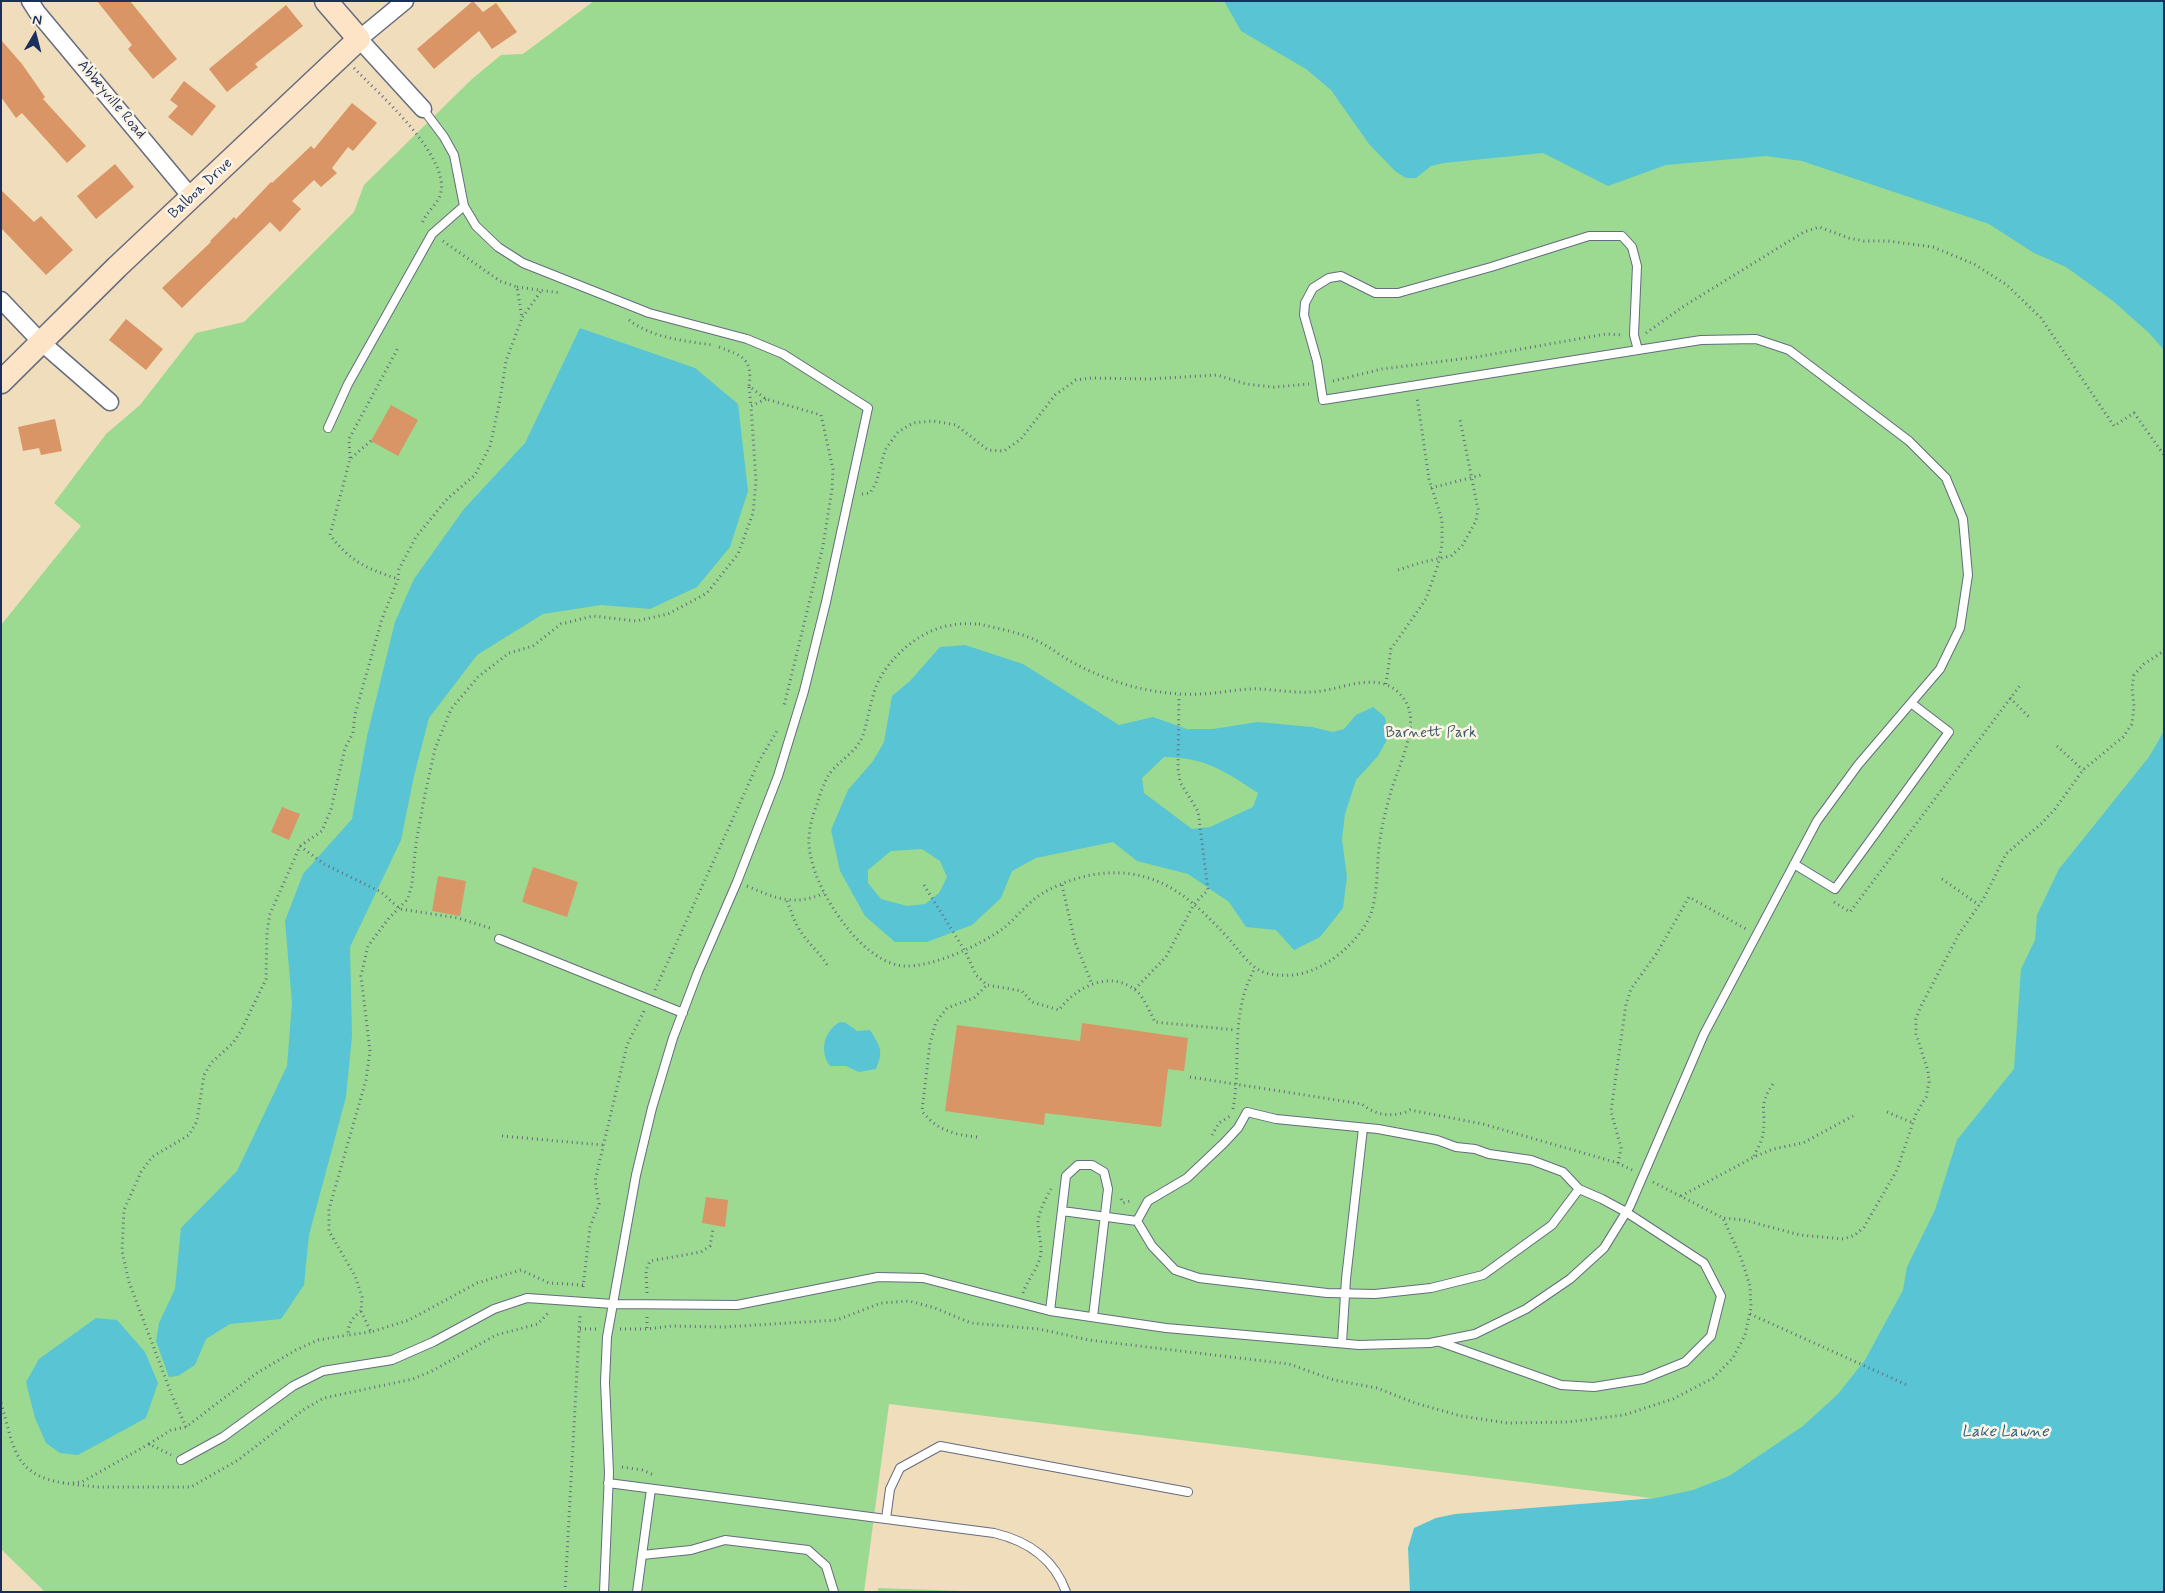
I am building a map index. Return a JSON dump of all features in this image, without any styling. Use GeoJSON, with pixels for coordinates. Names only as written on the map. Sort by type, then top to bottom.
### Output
{"type":"FeatureCollection","features":[{"type":"Feature","properties":{"kind":"street","name":"Abbeyville Road"},"geometry":{"type":"LineString","coordinates":[[30,1],[37,12],[192,198]]}},
{"type":"Feature","properties":{"kind":"street"},"geometry":{"type":"LineString","coordinates":[[326,1],[422,109]]}},
{"type":"Feature","properties":{"kind":"street","name":"Balboa Drive"},"geometry":{"type":"LineString","coordinates":[[1,382],[359,38],[405,1]]}},
{"type":"Feature","properties":{"kind":"street"},"geometry":{"type":"LineString","coordinates":[[1,300],[41,342],[110,402]]}},
{"type":"Feature","properties":{"kind":"lane"},"geometry":{"type":"LineString","coordinates":[[422,109],[444,137],[454,155],[464,206],[476,226],[492,242],[523,262],[649,313],[747,339],[784,354],[868,408],[826,602],[804,691],[778,776],[737,882],[683,1012],[648,1127],[636,1175],[608,1329],[605,1382],[608,1483],[604,1592]]}},
{"type":"Feature","properties":{"kind":"lane"},"geometry":{"type":"LineString","coordinates":[[328,428],[348,384],[432,234],[464,206]]}},
{"type":"Feature","properties":{"kind":"lane"},"geometry":{"type":"LineString","coordinates":[[181,1460],[223,1437],[293,1386],[323,1371],[392,1360],[433,1342],[494,1309],[527,1298],[613,1304],[737,1305],[878,1277],[923,1278],[1050,1311],[1166,1328],[1359,1344],[1438,1342],[1475,1334],[1526,1309],[1563,1284],[1604,1248],[1626,1212],[1704,1034],[1818,820],[1858,766],[1940,669],[1960,628],[1968,575],[1963,519],[1946,478],[1910,442],[1789,350],[1756,340],[1701,340],[1638,350],[1415,385],[1323,400],[1317,361],[1304,315],[1305,304],[1313,288],[1329,278],[1341,276],[1375,293],[1398,293],[1483,270],[1589,236],[1622,236],[1632,246],[1637,266],[1634,335],[1638,350]]}},
{"type":"Feature","properties":{"kind":"lane"},"geometry":{"type":"LineString","coordinates":[[1794,864],[1835,889],[1949,732],[1911,703]]}},
{"type":"Feature","properties":{"kind":"lane"},"geometry":{"type":"LineString","coordinates":[[499,938],[683,1012]]}},
{"type":"Feature","properties":{"kind":"lane"},"geometry":{"type":"LineString","coordinates":[[1136,1221],[1148,1201],[1187,1178],[1224,1143],[1238,1128],[1247,1112],[1276,1119],[1363,1128],[1437,1140],[1456,1147],[1531,1160],[1563,1172],[1579,1189],[1626,1212],[1704,1263],[1721,1296],[1711,1336],[1685,1362],[1642,1379],[1594,1387],[1561,1385],[1438,1342]]}},
{"type":"Feature","properties":{"kind":"lane"},"geometry":{"type":"LineString","coordinates":[[1342,1343],[1355,1186],[1363,1128]]}},
{"type":"Feature","properties":{"kind":"lane"},"geometry":{"type":"LineString","coordinates":[[1050,1311],[1066,1176],[1078,1165],[1092,1165],[1104,1172],[1108,1189],[1093,1317]]}},
{"type":"Feature","properties":{"kind":"lane"},"geometry":{"type":"LineString","coordinates":[[1136,1221],[1152,1246],[1176,1270],[1199,1278],[1271,1287],[1375,1294],[1432,1288],[1483,1274],[1552,1225],[1579,1189]]}},
{"type":"Feature","properties":{"kind":"lane"},"geometry":{"type":"LineString","coordinates":[[1062,1211],[1136,1221]]}},
{"type":"Feature","properties":{"kind":"lane"},"geometry":{"type":"LineString","coordinates":[[886,1519],[890,1489],[900,1468],[940,1446],[1188,1492]]}},
{"type":"Feature","properties":{"kind":"lane"},"geometry":{"type":"LineString","coordinates":[[608,1483],[1012,1537],[1034,1548],[1052,1564],[1066,1592]]}},
{"type":"Feature","properties":{"kind":"lane"},"geometry":{"type":"LineString","coordinates":[[637,1592],[651,1489]]}},
{"type":"Feature","properties":{"kind":"lane"},"geometry":{"type":"LineString","coordinates":[[642,1554],[691,1550],[725,1540],[808,1550],[826,1566],[834,1592]]}},
{"type":"Feature","properties":{"kind":"path"},"geometry":{"type":"LineString","coordinates":[[342,55],[424,142],[440,173],[441,192],[436,204],[426,214],[422,224],[432,234],[500,281],[517,287],[566,293]]}},
{"type":"Feature","properties":{"kind":"path"},"geometry":{"type":"LineString","coordinates":[[517,287],[522,318]]}},
{"type":"Feature","properties":{"kind":"path"},"geometry":{"type":"LineString","coordinates":[[186,1427],[170,1393],[129,1282],[122,1251],[124,1210],[141,1172],[152,1157],[189,1135],[197,1121],[204,1075],[211,1064],[233,1043],[241,1031],[266,979],[267,931],[270,914],[300,846],[322,831],[331,809],[345,748],[353,733],[356,714],[382,619],[398,579],[399,569],[416,537],[447,499],[475,475],[490,446],[506,361],[522,318],[541,290]]}},
{"type":"Feature","properties":{"kind":"path"},"geometry":{"type":"LineString","coordinates":[[371,1332],[361,1311],[362,1297],[355,1276],[329,1231],[329,1209],[366,1080],[370,1051],[361,976],[368,946],[389,918],[408,899],[412,884],[418,833],[435,749],[451,709],[478,677],[509,653],[533,646],[561,624],[593,616],[636,621],[668,614],[707,593],[738,554],[753,513],[756,481],[749,386],[751,371],[743,356],[716,345],[680,340],[640,329],[622,315]]}},
{"type":"Feature","properties":{"kind":"path"},"geometry":{"type":"LineString","coordinates":[[398,348],[349,439],[350,459],[330,535],[344,553],[363,567],[398,579]]}},
{"type":"Feature","properties":{"kind":"path"},"geometry":{"type":"LineString","coordinates":[[1386,684],[1391,649],[1426,599],[1439,560],[1442,520],[1431,488],[1415,385]]}},
{"type":"Feature","properties":{"kind":"path"},"geometry":{"type":"LineString","coordinates":[[749,386],[766,399],[821,415],[833,469],[823,546],[783,712]]}},
{"type":"Feature","properties":{"kind":"path"},"geometry":{"type":"LineString","coordinates":[[751,406],[766,399]]}},
{"type":"Feature","properties":{"kind":"path"},"geometry":{"type":"LineString","coordinates":[[1398,570],[1451,556],[1462,546],[1476,520],[1478,508],[1460,420]]}},
{"type":"Feature","properties":{"kind":"path"},"geometry":{"type":"LineString","coordinates":[[350,459],[371,441]]}},
{"type":"Feature","properties":{"kind":"path"},"geometry":{"type":"LineString","coordinates":[[1431,488],[1481,475]]}},
{"type":"Feature","properties":{"kind":"path"},"geometry":{"type":"LineString","coordinates":[[979,624],[1010,631],[1041,642],[1068,660],[1100,676],[1154,692],[1179,695],[1208,694],[1258,688],[1306,693],[1330,691],[1369,682],[1386,684],[1397,690],[1407,701],[1411,715],[1408,738],[1389,798],[1380,837],[1376,889],[1370,916],[1346,949],[1314,970],[1294,975],[1272,974],[1256,968],[1213,922],[1180,892],[1159,881],[1134,875],[1108,873],[1077,878],[1043,893],[1024,907],[1006,925],[986,940],[966,951],[920,964],[902,966],[881,958],[857,941],[824,893],[813,864],[808,844],[812,819],[819,797],[831,773],[860,744],[879,679],[899,655],[922,635],[950,625],[979,624]]}},
{"type":"Feature","properties":{"kind":"path"},"geometry":{"type":"LineString","coordinates":[[1190,1077],[1362,1104],[1369,1110],[1384,1114],[1399,1116],[1410,1110],[1475,1122],[1618,1163],[1723,1218],[1744,1220],[1800,1235],[1844,1239],[1855,1235],[1869,1220],[1897,1170],[1913,1123],[1926,1097],[1929,1082],[1916,1034],[1916,1019],[1921,1006],[2006,854],[2042,823],[2056,808],[2083,770],[2123,737],[2132,724],[2134,675],[2144,664],[2164,651]]}},
{"type":"Feature","properties":{"kind":"path"},"geometry":{"type":"LineString","coordinates":[[1827,897],[1850,912],[2021,684]]}},
{"type":"Feature","properties":{"kind":"path"},"geometry":{"type":"LineString","coordinates":[[1135,989],[1166,957],[1194,904],[1208,890],[1198,811],[1180,782],[1178,769],[1179,695]]}},
{"type":"Feature","properties":{"kind":"path"},"geometry":{"type":"LineString","coordinates":[[2010,698],[2031,719]]}},
{"type":"Feature","properties":{"kind":"path"},"geometry":{"type":"LineString","coordinates":[[565,1592],[581,1302],[590,1227],[599,1204],[595,1181],[627,1045],[662,975],[759,761],[778,728]]}},
{"type":"Feature","properties":{"kind":"path"},"geometry":{"type":"LineString","coordinates":[[2058,746],[2083,770]]}},
{"type":"Feature","properties":{"kind":"path"},"geometry":{"type":"LineString","coordinates":[[300,846],[324,864],[381,892],[400,909],[458,918],[494,929]]}},
{"type":"Feature","properties":{"kind":"path"},"geometry":{"type":"LineString","coordinates":[[1942,879],[1979,905]]}},
{"type":"Feature","properties":{"kind":"path"},"geometry":{"type":"LineString","coordinates":[[737,882],[776,898],[792,902],[824,893]]}},
{"type":"Feature","properties":{"kind":"path"},"geometry":{"type":"LineString","coordinates":[[924,885],[966,951],[976,975],[987,985],[1022,991],[1032,1002],[1058,1010],[1078,990],[1092,984],[1108,981],[1123,983],[1135,989],[1142,997],[1155,1022],[1236,1030]]}},
{"type":"Feature","properties":{"kind":"path"},"geometry":{"type":"LineString","coordinates":[[1062,885],[1075,942],[1092,984]]}},
{"type":"Feature","properties":{"kind":"path"},"geometry":{"type":"LineString","coordinates":[[1618,1163],[1621,1148],[1611,1111],[1626,1004],[1631,989],[1657,953],[1689,897],[1757,935]]}},
{"type":"Feature","properties":{"kind":"path"},"geometry":{"type":"LineString","coordinates":[[787,901],[798,927],[808,942],[820,953],[829,968]]}},
{"type":"Feature","properties":{"kind":"path"},"geometry":{"type":"LineString","coordinates":[[1207,1141],[1219,1123],[1232,1115],[1237,1084],[1236,1030],[1245,986],[1256,968]]}},
{"type":"Feature","properties":{"kind":"path"},"geometry":{"type":"LineString","coordinates":[[977,1137],[948,1132],[930,1122],[922,1111],[930,1043],[936,1022],[947,1008],[974,998],[987,985]]}},
{"type":"Feature","properties":{"kind":"path"},"geometry":{"type":"LineString","coordinates":[[1754,1157],[1763,1134],[1763,1104],[1765,1096],[1773,1084]]}},
{"type":"Feature","properties":{"kind":"path"},"geometry":{"type":"LineString","coordinates":[[1887,1112],[1913,1123]]}},
{"type":"Feature","properties":{"kind":"path"},"geometry":{"type":"LineString","coordinates":[[1681,1196],[1754,1157],[1802,1143],[1853,1116]]}},
{"type":"Feature","properties":{"kind":"path"},"geometry":{"type":"LineString","coordinates":[[502,1136],[603,1145]]}},
{"type":"Feature","properties":{"kind":"path"},"geometry":{"type":"LineString","coordinates":[[1020,1303],[1027,1280],[1039,1262],[1042,1246],[1038,1221],[1045,1198],[1054,1184]]}},
{"type":"Feature","properties":{"kind":"path"},"geometry":{"type":"LineString","coordinates":[[1119,1194],[1123,1203],[1137,1198]]}},
{"type":"Feature","properties":{"kind":"path"},"geometry":{"type":"LineString","coordinates":[[580,1329],[647,1329],[672,1326],[724,1327],[837,1320],[881,1303],[910,1301],[935,1308],[971,1323],[1040,1329],[1090,1340],[1289,1364],[1334,1380],[1377,1388],[1415,1403],[1461,1416],[1507,1423],[1568,1422],[1624,1415],[1672,1399],[1713,1378],[1733,1358],[1745,1335],[1752,1308],[1750,1286],[1741,1258],[1723,1218]]}},
{"type":"Feature","properties":{"kind":"path"},"geometry":{"type":"LineString","coordinates":[[647,1329],[646,1270],[650,1261],[701,1252],[710,1246],[713,1229]]}},
{"type":"Feature","properties":{"kind":"path"},"geometry":{"type":"LineString","coordinates":[[62,1483],[82,1482],[171,1430],[186,1427],[257,1373],[296,1350],[318,1340],[371,1332],[409,1320],[477,1283],[521,1270],[549,1284],[583,1285]]}},
{"type":"Feature","properties":{"kind":"path"},"geometry":{"type":"LineString","coordinates":[[1,1403],[12,1448],[21,1463],[38,1476],[62,1483],[96,1487],[191,1487],[238,1460],[303,1410],[324,1398],[414,1379],[496,1335],[538,1324],[547,1314],[554,1310]]}},
{"type":"Feature","properties":{"kind":"path"},"geometry":{"type":"LineString","coordinates":[[348,1335],[348,1326],[353,1317],[361,1311]]}},
{"type":"Feature","properties":{"kind":"path"},"geometry":{"type":"LineString","coordinates":[[574,1313],[580,1315]]}},
{"type":"Feature","properties":{"kind":"path"},"geometry":{"type":"LineString","coordinates":[[1750,1314],[1908,1385]]}},
{"type":"Feature","properties":{"kind":"path"},"geometry":{"type":"LineString","coordinates":[[149,1444],[181,1460]]}},
{"type":"Feature","properties":{"kind":"green space","name":"Barnett Park"},"geometry":{"type":"Polygon","coordinates":[[[594,1],[2164,1],[2164,1453],[1862,1524],[889,1404],[864,1592],[45,1592],[1,1549],[1,625],[81,526],[54,503],[106,434],[140,405],[196,333],[244,322],[354,212],[364,185],[472,79],[501,55],[523,54],[594,1]]]}},
{"type":"Feature","properties":{"kind":"green space"},"geometry":{"type":"Polygon","coordinates":[[[878,1588],[992,1592],[878,1592],[878,1588]]]}},
{"type":"Feature","properties":{"kind":"water"},"geometry":{"type":"Polygon","coordinates":[[[1224,1],[2164,1],[2164,350],[2149,333],[2113,301],[2066,267],[2034,253],[1989,224],[1802,161],[1766,156],[1666,165],[1608,186],[1543,153],[1444,163],[1431,166],[1416,178],[1406,178],[1395,171],[1369,144],[1331,90],[1306,69],[1241,31],[1224,1]]]}},
{"type":"Feature","properties":{"kind":"water"},"geometry":{"type":"Polygon","coordinates":[[[580,328],[695,368],[738,404],[748,491],[730,547],[697,587],[650,609],[601,605],[543,614],[477,655],[429,718],[414,776],[401,840],[350,947],[352,1036],[346,1097],[309,1235],[304,1285],[281,1319],[230,1324],[206,1339],[195,1365],[178,1376],[169,1377],[156,1341],[159,1323],[175,1289],[181,1228],[237,1171],[287,1066],[292,1003],[285,921],[303,874],[352,819],[367,736],[395,622],[414,579],[464,509],[525,443],[580,328]]]}},
{"type":"Feature","properties":{"kind":"water"},"geometry":{"type":"Polygon","coordinates":[[[965,645],[1023,664],[1119,725],[1153,717],[1187,729],[1213,729],[1258,722],[1312,727],[1333,732],[1344,729],[1356,715],[1373,707],[1385,717],[1388,738],[1378,756],[1356,780],[1345,814],[1342,839],[1347,877],[1343,908],[1320,937],[1294,950],[1276,930],[1246,927],[1229,902],[1188,874],[1137,861],[1113,842],[1036,858],[1012,871],[1001,898],[972,925],[927,942],[895,942],[865,916],[840,871],[831,830],[848,790],[873,761],[884,742],[892,696],[910,681],[940,647],[965,645]],[[1164,757],[1142,778],[1144,793],[1192,829],[1210,827],[1253,807],[1258,793],[1235,778],[1203,763],[1164,757]],[[922,849],[891,851],[868,870],[868,883],[881,899],[907,906],[925,904],[939,893],[947,877],[940,861],[922,849]]]}},
{"type":"Feature","properties":{"kind":"water","name":"Lake Lawne"},"geometry":{"type":"Polygon","coordinates":[[[2164,731],[2164,1592],[1410,1592],[1408,1548],[1414,1528],[1436,1518],[1455,1514],[1656,1498],[1693,1490],[1729,1476],[1803,1426],[1838,1394],[1865,1360],[1903,1290],[1907,1267],[1935,1210],[1957,1140],[2014,1069],[2021,969],[2035,940],[2037,915],[2059,869],[2149,757],[2164,731]]]}},
{"type":"Feature","properties":{"kind":"water"},"geometry":{"type":"Polygon","coordinates":[[[840,1022],[846,1023],[857,1031],[870,1030],[880,1049],[880,1057],[876,1069],[859,1072],[846,1066],[830,1066],[825,1054],[825,1042],[830,1031],[840,1022]]]}},
{"type":"Feature","properties":{"kind":"water"},"geometry":{"type":"Polygon","coordinates":[[[96,1318],[117,1320],[145,1352],[158,1383],[146,1418],[78,1455],[60,1453],[46,1443],[35,1418],[26,1382],[39,1359],[96,1318]]]}},
{"type":"Feature","properties":{"kind":"building"},"geometry":{"type":"Polygon","coordinates":[[[97,1],[130,1],[177,59],[153,79],[128,49],[132,45],[97,1]]]}},
{"type":"Feature","properties":{"kind":"building"},"geometry":{"type":"Polygon","coordinates":[[[473,1],[483,12],[496,3],[517,32],[492,49],[479,31],[434,69],[417,49],[473,1]]]}},
{"type":"Feature","properties":{"kind":"building"},"geometry":{"type":"Polygon","coordinates":[[[286,5],[303,26],[255,64],[258,67],[227,92],[209,69],[286,5]]]}},
{"type":"Feature","properties":{"kind":"building"},"geometry":{"type":"Polygon","coordinates":[[[1,40],[22,64],[45,97],[43,99],[86,146],[67,163],[22,113],[16,118],[1,97],[1,40]]]}},
{"type":"Feature","properties":{"kind":"building"},"geometry":{"type":"Polygon","coordinates":[[[184,81],[216,106],[192,136],[168,117],[178,106],[170,100],[184,81]]]}},
{"type":"Feature","properties":{"kind":"building"},"geometry":{"type":"Polygon","coordinates":[[[352,103],[377,123],[353,151],[348,147],[332,168],[337,173],[321,187],[314,180],[292,201],[301,209],[280,232],[270,222],[182,308],[162,288],[211,242],[234,217],[236,219],[271,182],[311,146],[314,149],[352,103]]]}},
{"type":"Feature","properties":{"kind":"building"},"geometry":{"type":"Polygon","coordinates":[[[115,164],[134,187],[96,219],[77,196],[115,164]]]}},
{"type":"Feature","properties":{"kind":"building"},"geometry":{"type":"Polygon","coordinates":[[[1,190],[34,222],[41,216],[73,250],[46,275],[1,228],[1,190]]]}},
{"type":"Feature","properties":{"kind":"building"},"geometry":{"type":"Polygon","coordinates":[[[126,319],[163,349],[146,370],[109,340],[126,319]]]}},
{"type":"Feature","properties":{"kind":"building"},"geometry":{"type":"Polygon","coordinates":[[[391,405],[418,420],[398,456],[371,441],[391,405]]]}},
{"type":"Feature","properties":{"kind":"building"},"geometry":{"type":"Polygon","coordinates":[[[55,419],[62,451],[41,455],[39,448],[23,451],[18,427],[55,419]]]}},
{"type":"Feature","properties":{"kind":"building"},"geometry":{"type":"Polygon","coordinates":[[[282,807],[300,814],[289,840],[271,832],[282,807]]]}},
{"type":"Feature","properties":{"kind":"building"},"geometry":{"type":"Polygon","coordinates":[[[533,867],[578,882],[567,917],[522,902],[533,867]]]}},
{"type":"Feature","properties":{"kind":"building"},"geometry":{"type":"Polygon","coordinates":[[[438,876],[466,881],[460,916],[432,911],[438,876]]]}},
{"type":"Feature","properties":{"kind":"building"},"geometry":{"type":"Polygon","coordinates":[[[1082,1023],[1188,1038],[1184,1071],[1168,1069],[1161,1127],[1045,1113],[1044,1125],[945,1111],[957,1025],[1080,1041],[1082,1023]]]}},
{"type":"Feature","properties":{"kind":"building"},"geometry":{"type":"Polygon","coordinates":[[[706,1197],[728,1200],[725,1227],[702,1223],[706,1197]]]}}]}
